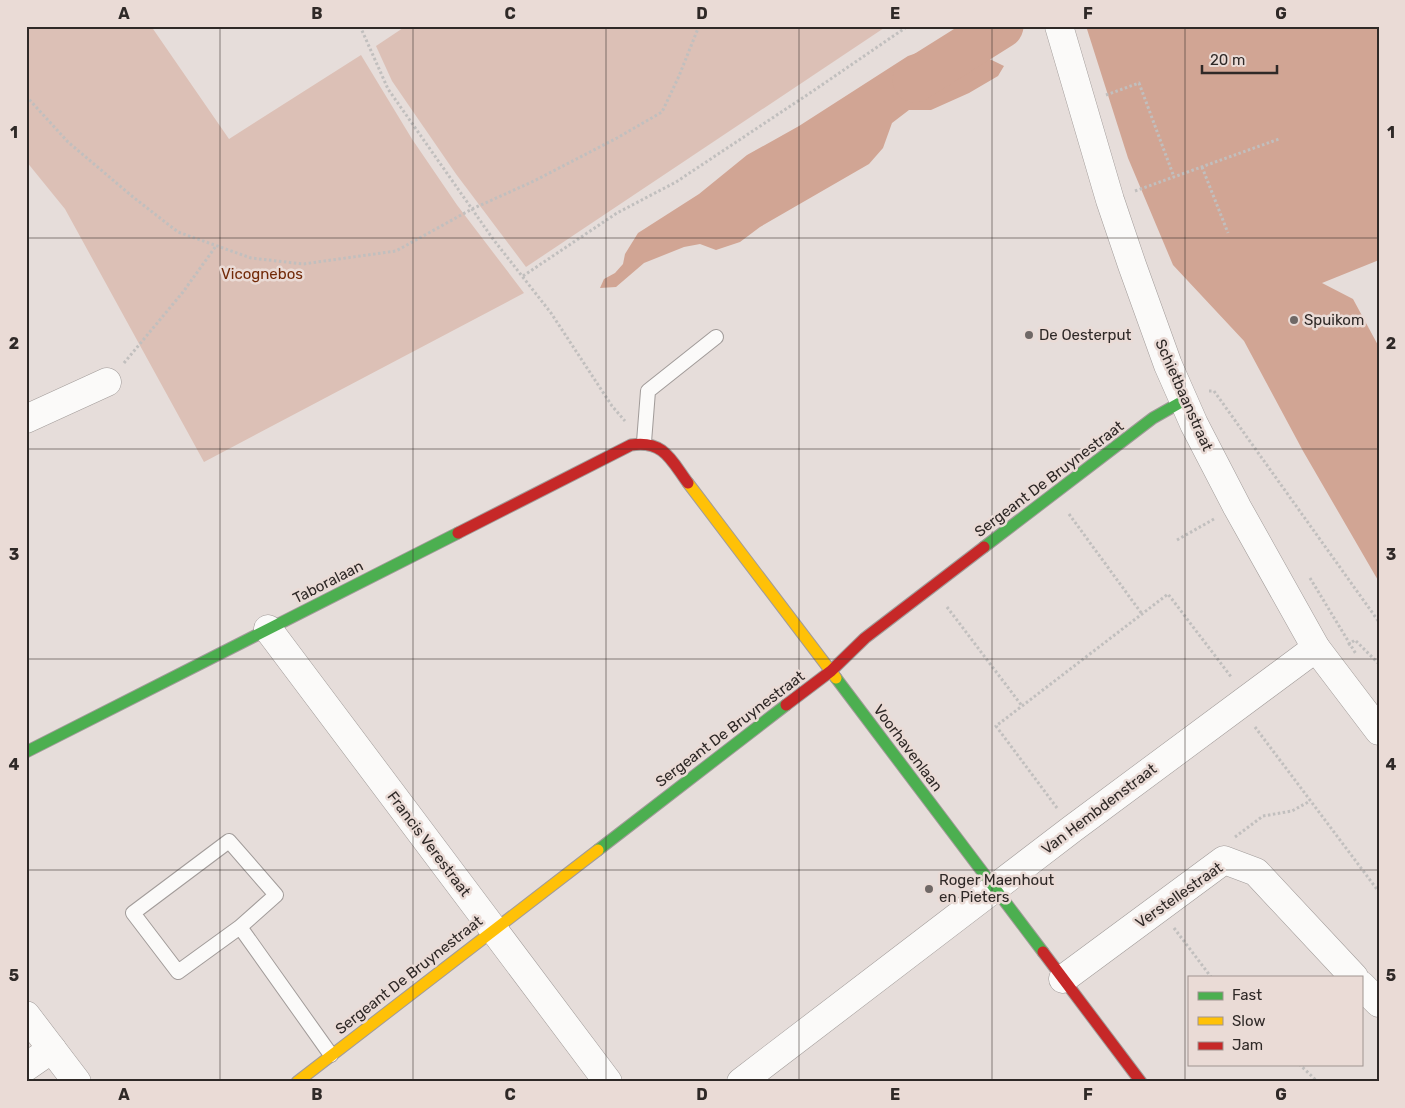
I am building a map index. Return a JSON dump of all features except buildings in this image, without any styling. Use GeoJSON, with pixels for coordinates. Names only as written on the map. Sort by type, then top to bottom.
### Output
{"type":"FeatureCollection","features":[{"type":"Feature","properties":{"kind":"street","name":"Schietbaanstraat"},"geometry":{"type":"LineString","coordinates":[[1059,26],[1110,200],[1158,338],[1183,401],[1237,507],[1316,648],[1379,731]]}},
{"type":"Feature","properties":{"kind":"street"},"geometry":{"type":"LineString","coordinates":[[26,419],[108,382]]}},
{"type":"Feature","properties":{"kind":"street","name":"Sergeant De Bruynestraat"},"geometry":{"type":"LineString","coordinates":[[296,1082],[831,671],[865,638],[1153,418],[1183,401]]}},
{"type":"Feature","properties":{"kind":"street","name":"Taboralaan"},"geometry":{"type":"LineString","coordinates":[[26,752],[631,445],[644,442]]}},
{"type":"Feature","properties":{"kind":"street","name":"Voorhavenlaan"},"geometry":{"type":"LineString","coordinates":[[644,442],[656,445],[667,455],[1141,1082]]}},
{"type":"Feature","properties":{"kind":"street","name":"Francis Verestraat"},"geometry":{"type":"LineString","coordinates":[[268,629],[608,1082]]}},
{"type":"Feature","properties":{"kind":"street","name":"Van Hembdenstraat"},"geometry":{"type":"LineString","coordinates":[[741,1082],[1072,828],[1316,648]]}},
{"type":"Feature","properties":{"kind":"street","name":"Verstellestraat"},"geometry":{"type":"LineString","coordinates":[[1064,979],[1224,860],[1256,872],[1353,976]]}},
{"type":"Feature","properties":{"kind":"street"},"geometry":{"type":"LineString","coordinates":[[1362,986],[1379,1004]]}},
{"type":"Feature","properties":{"kind":"street"},"geometry":{"type":"LineString","coordinates":[[26,1015],[77,1082]]}},
{"type":"Feature","properties":{"kind":"street"},"geometry":{"type":"LineString","coordinates":[[26,1067],[52,1049]]}},
{"type":"Feature","properties":{"kind":"lane"},"geometry":{"type":"LineString","coordinates":[[644,442],[648,391],[716,337]]}},
{"type":"Feature","properties":{"kind":"lane"},"geometry":{"type":"LineString","coordinates":[[229,841],[276,895],[240,927],[178,972],[133,913],[229,841]]}},
{"type":"Feature","properties":{"kind":"lane"},"geometry":{"type":"LineString","coordinates":[[240,927],[331,1055]]}},
{"type":"Feature","properties":{"kind":"path"},"geometry":{"type":"LineString","coordinates":[[360,26],[388,89],[493,239],[551,313],[612,406],[644,442]]}},
{"type":"Feature","properties":{"kind":"path"},"geometry":{"type":"LineString","coordinates":[[26,96],[68,142],[178,232],[251,258],[303,264],[396,251],[472,209],[534,181],[617,138],[662,112],[680,76],[699,26]]}},
{"type":"Feature","properties":{"kind":"path"},"geometry":{"type":"LineString","coordinates":[[523,276],[617,213],[676,182],[908,26]]}},
{"type":"Feature","properties":{"kind":"path"},"geometry":{"type":"LineString","coordinates":[[1099,97],[1140,83],[1174,177]]}},
{"type":"Feature","properties":{"kind":"path"},"geometry":{"type":"LineString","coordinates":[[1132,193],[1279,140]]}},
{"type":"Feature","properties":{"kind":"path"},"geometry":{"type":"LineString","coordinates":[[1202,167],[1228,233]]}},
{"type":"Feature","properties":{"kind":"path"},"geometry":{"type":"LineString","coordinates":[[108,382],[183,292],[216,246]]}},
{"type":"Feature","properties":{"kind":"path"},"geometry":{"type":"LineString","coordinates":[[1211,399],[1206,390],[1214,391],[1379,622]]}},
{"type":"Feature","properties":{"kind":"path"},"geometry":{"type":"LineString","coordinates":[[1055,494],[1142,614]]}},
{"type":"Feature","properties":{"kind":"path"},"geometry":{"type":"LineString","coordinates":[[1176,540],[1237,507]]}},
{"type":"Feature","properties":{"kind":"path"},"geometry":{"type":"LineString","coordinates":[[1305,571],[1359,659]]}},
{"type":"Feature","properties":{"kind":"path"},"geometry":{"type":"LineString","coordinates":[[932,588],[1022,706]]}},
{"type":"Feature","properties":{"kind":"path"},"geometry":{"type":"LineString","coordinates":[[1072,828],[996,726],[1168,594],[1310,801],[1379,892]]}},
{"type":"Feature","properties":{"kind":"path"},"geometry":{"type":"LineString","coordinates":[[1350,644],[1355,640],[1379,664]]}},
{"type":"Feature","properties":{"kind":"path"},"geometry":{"type":"LineString","coordinates":[[1224,860],[1236,836],[1263,816],[1292,811],[1310,801]]}},
{"type":"Feature","properties":{"kind":"path"},"geometry":{"type":"LineString","coordinates":[[1159,908],[1210,976]]}},
{"type":"Feature","properties":{"kind":"path"},"geometry":{"type":"LineString","coordinates":[[1301,1066],[1318,1082]]}},
{"type":"Feature","properties":{"kind":"green space","name":"Vicognebos"},"geometry":{"type":"Polygon","coordinates":[[[26,26],[151,26],[229,139],[361,55],[412,139],[457,205],[524,293],[204,462],[65,209],[26,161],[26,26]]]}},
{"type":"Feature","properties":{"kind":"green space"},"geometry":{"type":"Polygon","coordinates":[[[406,26],[887,26],[526,267],[456,174],[392,81],[376,46],[406,26]]]}},
{"type":"Feature","properties":{"kind":"shaded area","name":"Spuikom"},"geometry":{"type":"Polygon","coordinates":[[[1086,26],[1379,26],[1379,260],[1322,283],[1353,299],[1379,347],[1379,582],[1303,451],[1244,341],[1173,265],[1128,158],[1086,26]]]}},
{"type":"Feature","properties":{"kind":"shaded area"},"geometry":{"type":"Polygon","coordinates":[[[937,46],[963,46],[1004,66],[998,76],[969,93],[931,110],[909,110],[892,123],[883,148],[869,164],[760,227],[740,242],[716,250],[700,244],[684,247],[644,263],[616,287],[600,288],[604,279],[615,273],[623,264],[625,254],[638,233],[699,194],[747,155],[799,126],[908,56],[937,46]]]}},
{"type":"Feature","properties":{"kind":"waterway"},"geometry":{"type":"LineString","coordinates":[[915,80],[1001,26]]}},
{"type":"Feature","properties":{"kind":"traffic: fast"},"geometry":{"type":"LineString","coordinates":[[984,547],[1153,418],[1183,401]]}},
{"type":"Feature","properties":{"kind":"traffic: fast"},"geometry":{"type":"LineString","coordinates":[[26,752],[458,533]]}},
{"type":"Feature","properties":{"kind":"traffic: fast"},"geometry":{"type":"LineString","coordinates":[[836,678],[1043,952]]}},
{"type":"Feature","properties":{"kind":"traffic: fast"},"geometry":{"type":"LineString","coordinates":[[598,850],[786,705]]}},
{"type":"Feature","properties":{"kind":"traffic: slow"},"geometry":{"type":"LineString","coordinates":[[688,483],[836,678]]}},
{"type":"Feature","properties":{"kind":"traffic: slow"},"geometry":{"type":"LineString","coordinates":[[297,1082],[598,850]]}},
{"type":"Feature","properties":{"kind":"traffic: jam"},"geometry":{"type":"LineString","coordinates":[[458,533],[631,445],[642,444],[659,449],[666,454],[688,483]]}},
{"type":"Feature","properties":{"kind":"traffic: jam"},"geometry":{"type":"LineString","coordinates":[[786,705],[831,671],[865,638],[984,547]]}},
{"type":"Feature","properties":{"kind":"traffic: jam"},"geometry":{"type":"LineString","coordinates":[[1043,952],[1141,1082]]}},
{"type":"Feature","properties":{"kind":"place","name":"Spuikom"},"geometry":{"type":"Point","coordinates":[1294,320]}},
{"type":"Feature","properties":{"kind":"place","name":"De Oesterput"},"geometry":{"type":"Point","coordinates":[1029,335]}},
{"type":"Feature","properties":{"kind":"place","name":"Roger Maenhout en Pieters"},"geometry":{"type":"Point","coordinates":[929,889]}}]}
